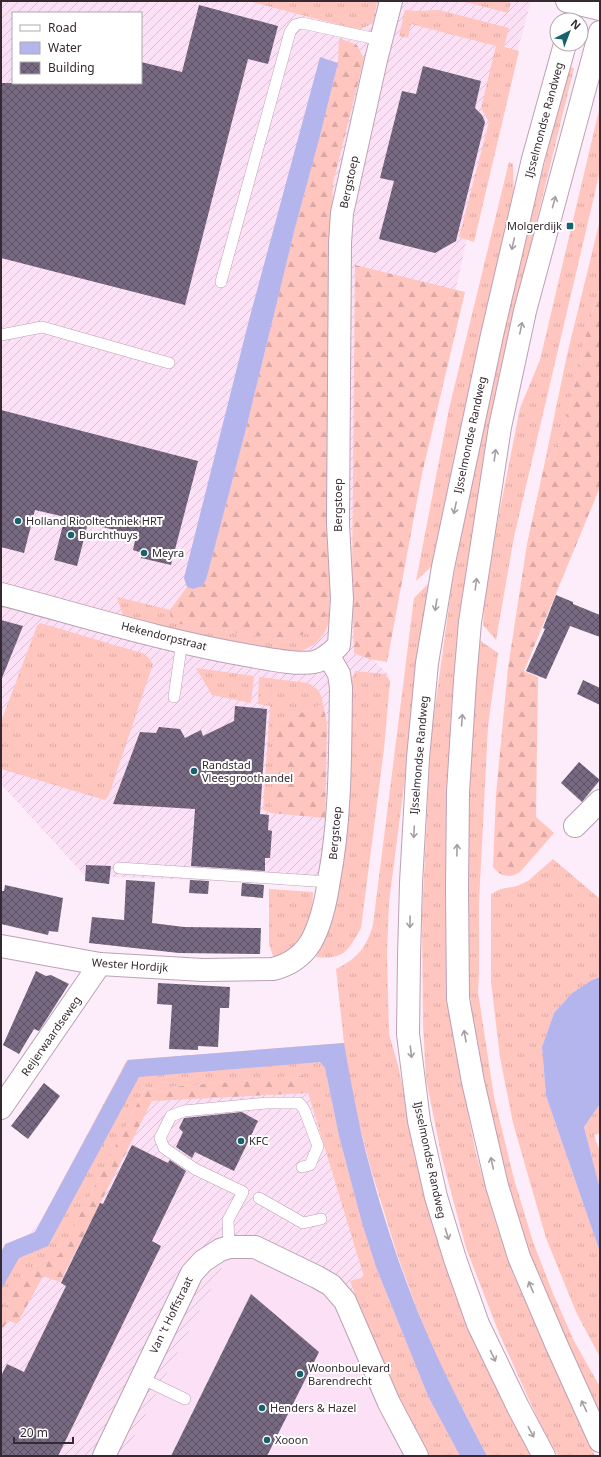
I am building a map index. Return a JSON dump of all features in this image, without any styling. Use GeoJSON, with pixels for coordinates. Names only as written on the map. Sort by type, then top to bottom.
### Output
{"type":"FeatureCollection","features":[{"type":"Feature","properties":{"kind":"main road","name":"Bergstoep"},"geometry":{"type":"LineString","coordinates":[[260,971],[273,970],[290,963],[298,958],[310,943],[317,929],[329,882],[337,826],[341,688],[339,674],[328,655],[339,645],[342,599],[338,524],[340,243],[342,213],[381,40],[392,1]]}},
{"type":"Feature","properties":{"kind":"main road"},"geometry":{"type":"LineString","coordinates":[[573,6],[600,9]]}},
{"type":"Feature","properties":{"kind":"main road"},"geometry":{"type":"LineString","coordinates":[[600,32],[590,63],[525,311],[500,427],[470,622],[458,792],[457,889],[458,999],[473,1082],[497,1186],[519,1257],[600,1441]]}},
{"type":"Feature","properties":{"kind":"main road","name":"IJsselmondse Randweg"},"geometry":{"type":"LineString","coordinates":[[544,1456],[518,1407],[478,1324],[455,1259],[436,1197],[419,1121],[408,1034],[409,957],[411,883],[418,758],[427,663],[443,567],[492,335],[533,160],[563,52]]}},
{"type":"Feature","properties":{"kind":"main road","name":"Hekendorpstraat"},"geometry":{"type":"LineString","coordinates":[[1,594],[236,654],[272,660],[305,662],[314,662],[323,659],[328,655]]}},
{"type":"Feature","properties":{"kind":"main road"},"geometry":{"type":"LineString","coordinates":[[575,826],[600,801]]}},
{"type":"Feature","properties":{"kind":"main road","name":"Wester Hordijk"},"geometry":{"type":"LineString","coordinates":[[1,946],[100,964],[203,970],[260,971]]}},
{"type":"Feature","properties":{"kind":"main road","name":"Reijerwaardseweg"},"geometry":{"type":"LineString","coordinates":[[1,1108],[100,964]]}},
{"type":"Feature","properties":{"kind":"main road","name":"Van 't Hoffstraat"},"geometry":{"type":"LineString","coordinates":[[104,1456],[192,1273],[212,1254],[229,1247],[255,1247],[317,1277],[331,1285],[339,1293],[345,1301],[390,1403],[417,1456]]}},
{"type":"Feature","properties":{"kind":"lane"},"geometry":{"type":"LineString","coordinates":[[221,282],[290,32],[295,25],[302,23],[381,40]]}},
{"type":"Feature","properties":{"kind":"lane"},"geometry":{"type":"LineString","coordinates":[[1,336],[42,327],[169,363]]}},
{"type":"Feature","properties":{"kind":"lane"},"geometry":{"type":"LineString","coordinates":[[174,697],[182,641]]}},
{"type":"Feature","properties":{"kind":"lane"},"geometry":{"type":"LineString","coordinates":[[119,868],[329,882]]}},
{"type":"Feature","properties":{"kind":"lane"},"geometry":{"type":"LineString","coordinates":[[229,1247],[228,1220],[243,1192],[195,1168],[164,1148],[160,1138],[171,1116],[184,1112],[266,1103],[298,1103],[304,1109],[318,1146],[310,1165],[302,1167]]}},
{"type":"Feature","properties":{"kind":"lane"},"geometry":{"type":"LineString","coordinates":[[259,1198],[303,1223],[321,1219]]}},
{"type":"Feature","properties":{"kind":"lane"},"geometry":{"type":"LineString","coordinates":[[141,1378],[185,1399]]}},
{"type":"Feature","properties":{"kind":"shaded area"},"geometry":{"type":"Polygon","coordinates":[[[1,1],[531,1],[471,220],[374,661],[389,675],[356,886],[85,876],[1,784],[1,1]]]}},
{"type":"Feature","properties":{"kind":"shaded area"},"geometry":{"type":"Polygon","coordinates":[[[328,1055],[395,1288],[361,1292],[322,1292],[246,1256],[228,1256],[124,1456],[1,1456],[1,1276],[13,1253],[173,1066],[328,1055]]]}},
{"type":"Feature","properties":{"kind":"shaded area","name":"Woonboulevard Barendrecht"},"geometry":{"type":"Polygon","coordinates":[[[228,1256],[246,1256],[322,1292],[395,1288],[471,1456],[124,1456],[228,1256]]]}},
{"type":"Feature","properties":{"kind":"green space"},"geometry":{"type":"Polygon","coordinates":[[[248,1],[377,1],[377,3],[373,23],[359,30],[248,1]]]}},
{"type":"Feature","properties":{"kind":"green space"},"geometry":{"type":"Polygon","coordinates":[[[462,1],[503,1],[511,3],[508,13],[462,1]]]}},
{"type":"Feature","properties":{"kind":"green space"},"geometry":{"type":"Polygon","coordinates":[[[405,10],[439,10],[509,28],[504,47],[519,51],[474,242],[459,237],[489,122],[481,108],[496,46],[411,24],[408,38],[399,36],[405,10]]]}},
{"type":"Feature","properties":{"kind":"green space"},"geometry":{"type":"Polygon","coordinates":[[[339,38],[357,45],[364,59],[333,183],[330,254],[330,584],[326,613],[322,625],[312,631],[298,636],[281,639],[194,627],[171,622],[170,610],[187,587],[193,589],[202,586],[206,580],[246,429],[295,228],[338,63],[339,38]]]}},
{"type":"Feature","properties":{"kind":"green space"},"geometry":{"type":"Polygon","coordinates":[[[568,67],[574,68],[499,374],[497,407],[462,614],[451,707],[449,824],[452,1016],[455,1047],[476,1154],[498,1230],[514,1276],[595,1456],[558,1456],[540,1424],[499,1333],[466,1248],[442,1158],[426,1079],[423,1023],[422,914],[431,737],[452,584],[492,380],[568,67]]]}},
{"type":"Feature","properties":{"kind":"green space"},"geometry":{"type":"Polygon","coordinates":[[[600,106],[600,171],[514,537],[496,640],[483,625],[484,607],[496,530],[520,408],[540,360],[600,106]]]}},
{"type":"Feature","properties":{"kind":"green space"},"geometry":{"type":"Polygon","coordinates":[[[509,162],[513,164],[514,205],[434,564],[416,581],[449,409],[509,162]]]}},
{"type":"Feature","properties":{"kind":"green space"},"geometry":{"type":"Polygon","coordinates":[[[600,220],[600,287],[589,322],[562,437],[544,466],[567,355],[600,220]]]}},
{"type":"Feature","properties":{"kind":"green space"},"geometry":{"type":"Polygon","coordinates":[[[355,265],[465,292],[422,474],[387,662],[369,659],[354,653],[352,582],[355,265]]]}},
{"type":"Feature","properties":{"kind":"green space"},"geometry":{"type":"Polygon","coordinates":[[[600,287],[600,487],[524,671],[538,677],[536,817],[554,833],[521,871],[514,875],[506,876],[499,873],[493,867],[496,795],[508,668],[527,544],[544,466],[562,437],[589,322],[600,287]]]}},
{"type":"Feature","properties":{"kind":"green space"},"geometry":{"type":"Polygon","coordinates":[[[429,583],[417,655],[411,732],[389,902],[387,953],[389,1034],[398,1065],[424,1188],[533,1456],[487,1456],[428,1338],[397,1254],[361,1131],[325,1068],[339,1136],[362,1223],[376,1267],[428,1396],[460,1456],[428,1456],[407,1418],[382,1364],[350,1281],[364,1277],[303,1076],[145,1089],[59,1255],[33,1267],[22,1277],[1,1316],[1,1252],[5,1244],[35,1232],[127,1060],[344,1043],[336,969],[350,961],[360,952],[373,925],[414,598],[429,583]]]}},
{"type":"Feature","properties":{"kind":"green space"},"geometry":{"type":"Polygon","coordinates":[[[330,584],[329,623],[323,635],[315,644],[302,651],[288,652],[221,645],[124,619],[117,597],[170,610],[171,622],[194,627],[281,639],[326,613],[330,584]]]}},
{"type":"Feature","properties":{"kind":"green space"},"geometry":{"type":"Polygon","coordinates":[[[40,623],[145,654],[153,664],[109,795],[105,800],[1,769],[1,722],[37,626],[40,623]]]}},
{"type":"Feature","properties":{"kind":"green space"},"geometry":{"type":"Polygon","coordinates":[[[478,639],[498,653],[488,726],[479,902],[478,992],[494,1097],[514,1179],[533,1242],[574,1341],[600,1387],[600,1414],[549,1302],[533,1263],[518,1219],[492,1124],[473,1022],[467,946],[468,791],[478,639]]]}},
{"type":"Feature","properties":{"kind":"green space"},"geometry":{"type":"Polygon","coordinates":[[[196,668],[254,676],[251,703],[212,695],[196,668]]]}},
{"type":"Feature","properties":{"kind":"green space"},"geometry":{"type":"Polygon","coordinates":[[[355,671],[385,674],[390,681],[384,749],[361,928],[352,943],[344,952],[333,957],[316,957],[323,940],[351,706],[352,680],[355,671]]]}},
{"type":"Feature","properties":{"kind":"green space"},"geometry":{"type":"Polygon","coordinates":[[[259,677],[307,683],[314,686],[318,691],[323,704],[278,722],[271,813],[263,810],[270,706],[258,704],[259,677]]]}},
{"type":"Feature","properties":{"kind":"green space"},"geometry":{"type":"Polygon","coordinates":[[[323,704],[327,724],[325,818],[271,813],[278,722],[323,704]]]}},
{"type":"Feature","properties":{"kind":"green space"},"geometry":{"type":"Polygon","coordinates":[[[553,859],[600,899],[600,977],[592,980],[572,993],[554,1013],[542,1047],[546,1096],[600,1252],[600,1357],[577,1314],[546,1238],[513,1123],[500,1057],[491,982],[491,894],[501,889],[517,886],[528,881],[553,859]]]}},
{"type":"Feature","properties":{"kind":"green space"},"geometry":{"type":"Polygon","coordinates":[[[269,889],[313,892],[312,906],[308,922],[299,943],[292,950],[274,959],[269,944],[269,889]]]}},
{"type":"Feature","properties":{"kind":"green space"},"geometry":{"type":"Polygon","coordinates":[[[303,1076],[308,1093],[152,1101],[60,1282],[43,1276],[17,1324],[8,1320],[1,1331],[1,1316],[22,1277],[33,1267],[59,1255],[145,1089],[303,1076]]]}},
{"type":"Feature","properties":{"kind":"green space"},"geometry":{"type":"Polygon","coordinates":[[[600,1104],[600,1133],[594,1135],[600,1152],[600,1189],[584,1127],[600,1104]]]}},
{"type":"Feature","properties":{"kind":"water"},"geometry":{"type":"Polygon","coordinates":[[[320,57],[338,63],[295,228],[246,429],[206,580],[202,586],[193,589],[187,587],[184,578],[249,320],[320,57]]]}},
{"type":"Feature","properties":{"kind":"water"},"geometry":{"type":"Polygon","coordinates":[[[600,977],[600,1104],[584,1127],[600,1189],[600,1252],[546,1096],[542,1047],[554,1013],[572,993],[592,980],[600,977]]]}},
{"type":"Feature","properties":{"kind":"water"},"geometry":{"type":"Polygon","coordinates":[[[344,1043],[366,1153],[397,1257],[438,1358],[487,1456],[460,1456],[428,1396],[376,1267],[362,1223],[339,1136],[325,1068],[320,1062],[139,1077],[48,1246],[19,1258],[1,1290],[1,1252],[6,1244],[35,1232],[128,1060],[344,1043]]]}},
{"type":"Feature","properties":{"kind":"building"},"geometry":{"type":"Polygon","coordinates":[[[199,5],[278,26],[268,64],[248,59],[185,305],[1,258],[1,83],[142,84],[142,62],[182,72],[199,5]]]}},
{"type":"Feature","properties":{"kind":"building"},"geometry":{"type":"Polygon","coordinates":[[[423,66],[481,81],[475,108],[482,115],[485,122],[456,241],[435,253],[379,239],[394,181],[380,178],[402,91],[416,94],[423,66]]]}},
{"type":"Feature","properties":{"kind":"building"},"geometry":{"type":"Polygon","coordinates":[[[1,410],[198,461],[171,565],[141,558],[142,553],[133,550],[136,536],[88,523],[77,566],[54,560],[65,517],[35,510],[24,553],[1,547],[1,410]]]}},
{"type":"Feature","properties":{"kind":"building"},"geometry":{"type":"Polygon","coordinates":[[[556,595],[600,615],[600,637],[570,626],[546,679],[526,671],[545,629],[543,628],[556,595]]]}},
{"type":"Feature","properties":{"kind":"building"},"geometry":{"type":"Polygon","coordinates":[[[1,620],[23,626],[2,678],[1,678],[1,620]]]}},
{"type":"Feature","properties":{"kind":"building"},"geometry":{"type":"Polygon","coordinates":[[[583,680],[600,688],[600,705],[577,694],[583,680]]]}},
{"type":"Feature","properties":{"kind":"building","name":"Randstad Vleesgroothandel"},"geometry":{"type":"Polygon","coordinates":[[[235,706],[267,709],[260,814],[269,815],[268,830],[272,831],[270,858],[265,858],[265,871],[191,866],[195,809],[113,804],[140,732],[156,733],[159,727],[180,729],[185,738],[201,730],[203,736],[234,721],[235,706]]]}},
{"type":"Feature","properties":{"kind":"building"},"geometry":{"type":"Polygon","coordinates":[[[579,762],[600,780],[582,802],[561,783],[579,762]]]}},
{"type":"Feature","properties":{"kind":"building"},"geometry":{"type":"Polygon","coordinates":[[[86,865],[111,866],[109,884],[85,881],[86,865]]]}},
{"type":"Feature","properties":{"kind":"building"},"geometry":{"type":"Polygon","coordinates":[[[126,880],[155,882],[152,923],[184,927],[261,928],[260,954],[179,953],[89,943],[92,917],[124,920],[126,880]]]}},
{"type":"Feature","properties":{"kind":"building"},"geometry":{"type":"Polygon","coordinates":[[[190,880],[209,881],[208,894],[189,893],[190,880]]]}},
{"type":"Feature","properties":{"kind":"building"},"geometry":{"type":"Polygon","coordinates":[[[242,883],[264,885],[263,898],[241,896],[242,883]]]}},
{"type":"Feature","properties":{"kind":"building"},"geometry":{"type":"Polygon","coordinates":[[[5,885],[63,898],[58,932],[49,931],[48,935],[1,924],[1,891],[4,891],[5,885]]]}},
{"type":"Feature","properties":{"kind":"building"},"geometry":{"type":"Polygon","coordinates":[[[36,971],[46,976],[51,975],[69,984],[39,1031],[34,1029],[19,1054],[3,1045],[36,971]]]}},
{"type":"Feature","properties":{"kind":"building"},"geometry":{"type":"Polygon","coordinates":[[[158,983],[230,987],[229,1008],[220,1008],[218,1047],[198,1046],[198,1050],[169,1049],[172,1005],[157,1004],[158,983]]]}},
{"type":"Feature","properties":{"kind":"building"},"geometry":{"type":"Polygon","coordinates":[[[44,1083],[60,1096],[28,1139],[11,1126],[44,1083]]]}},
{"type":"Feature","properties":{"kind":"building"},"geometry":{"type":"Polygon","coordinates":[[[242,1112],[258,1121],[234,1171],[195,1152],[192,1158],[176,1147],[183,1132],[179,1128],[184,1118],[242,1112]]]}},
{"type":"Feature","properties":{"kind":"building"},"geometry":{"type":"Polygon","coordinates":[[[132,1145],[168,1163],[170,1160],[186,1171],[152,1241],[161,1246],[58,1456],[1,1456],[1,1376],[7,1364],[24,1372],[66,1286],[61,1283],[100,1203],[103,1204],[132,1145]]]}},
{"type":"Feature","properties":{"kind":"building"},"geometry":{"type":"Polygon","coordinates":[[[251,1294],[319,1352],[267,1456],[171,1456],[251,1294]]]}},
{"type":"Feature","properties":{"kind":"place","name":"Molgerdijk"},"geometry":{"type":"Point","coordinates":[570,226]}},
{"type":"Feature","properties":{"kind":"place","name":"Holland Riooltechniek HRT"},"geometry":{"type":"Point","coordinates":[18,521]}},
{"type":"Feature","properties":{"kind":"place","name":"Burchthuys"},"geometry":{"type":"Point","coordinates":[71,535]}},
{"type":"Feature","properties":{"kind":"place","name":"Meyra"},"geometry":{"type":"Point","coordinates":[144,553]}},
{"type":"Feature","properties":{"kind":"place","name":"Randstad Vleesgroothandel"},"geometry":{"type":"Point","coordinates":[194,771]}},
{"type":"Feature","properties":{"kind":"place","name":"KFC"},"geometry":{"type":"Point","coordinates":[241,1141]}},
{"type":"Feature","properties":{"kind":"place","name":"Woonboulevard Barendrecht"},"geometry":{"type":"Point","coordinates":[300,1374]}},
{"type":"Feature","properties":{"kind":"place","name":"Henders & Hazel"},"geometry":{"type":"Point","coordinates":[262,1408]}},
{"type":"Feature","properties":{"kind":"place","name":"Xooon"},"geometry":{"type":"Point","coordinates":[267,1440]}}]}
